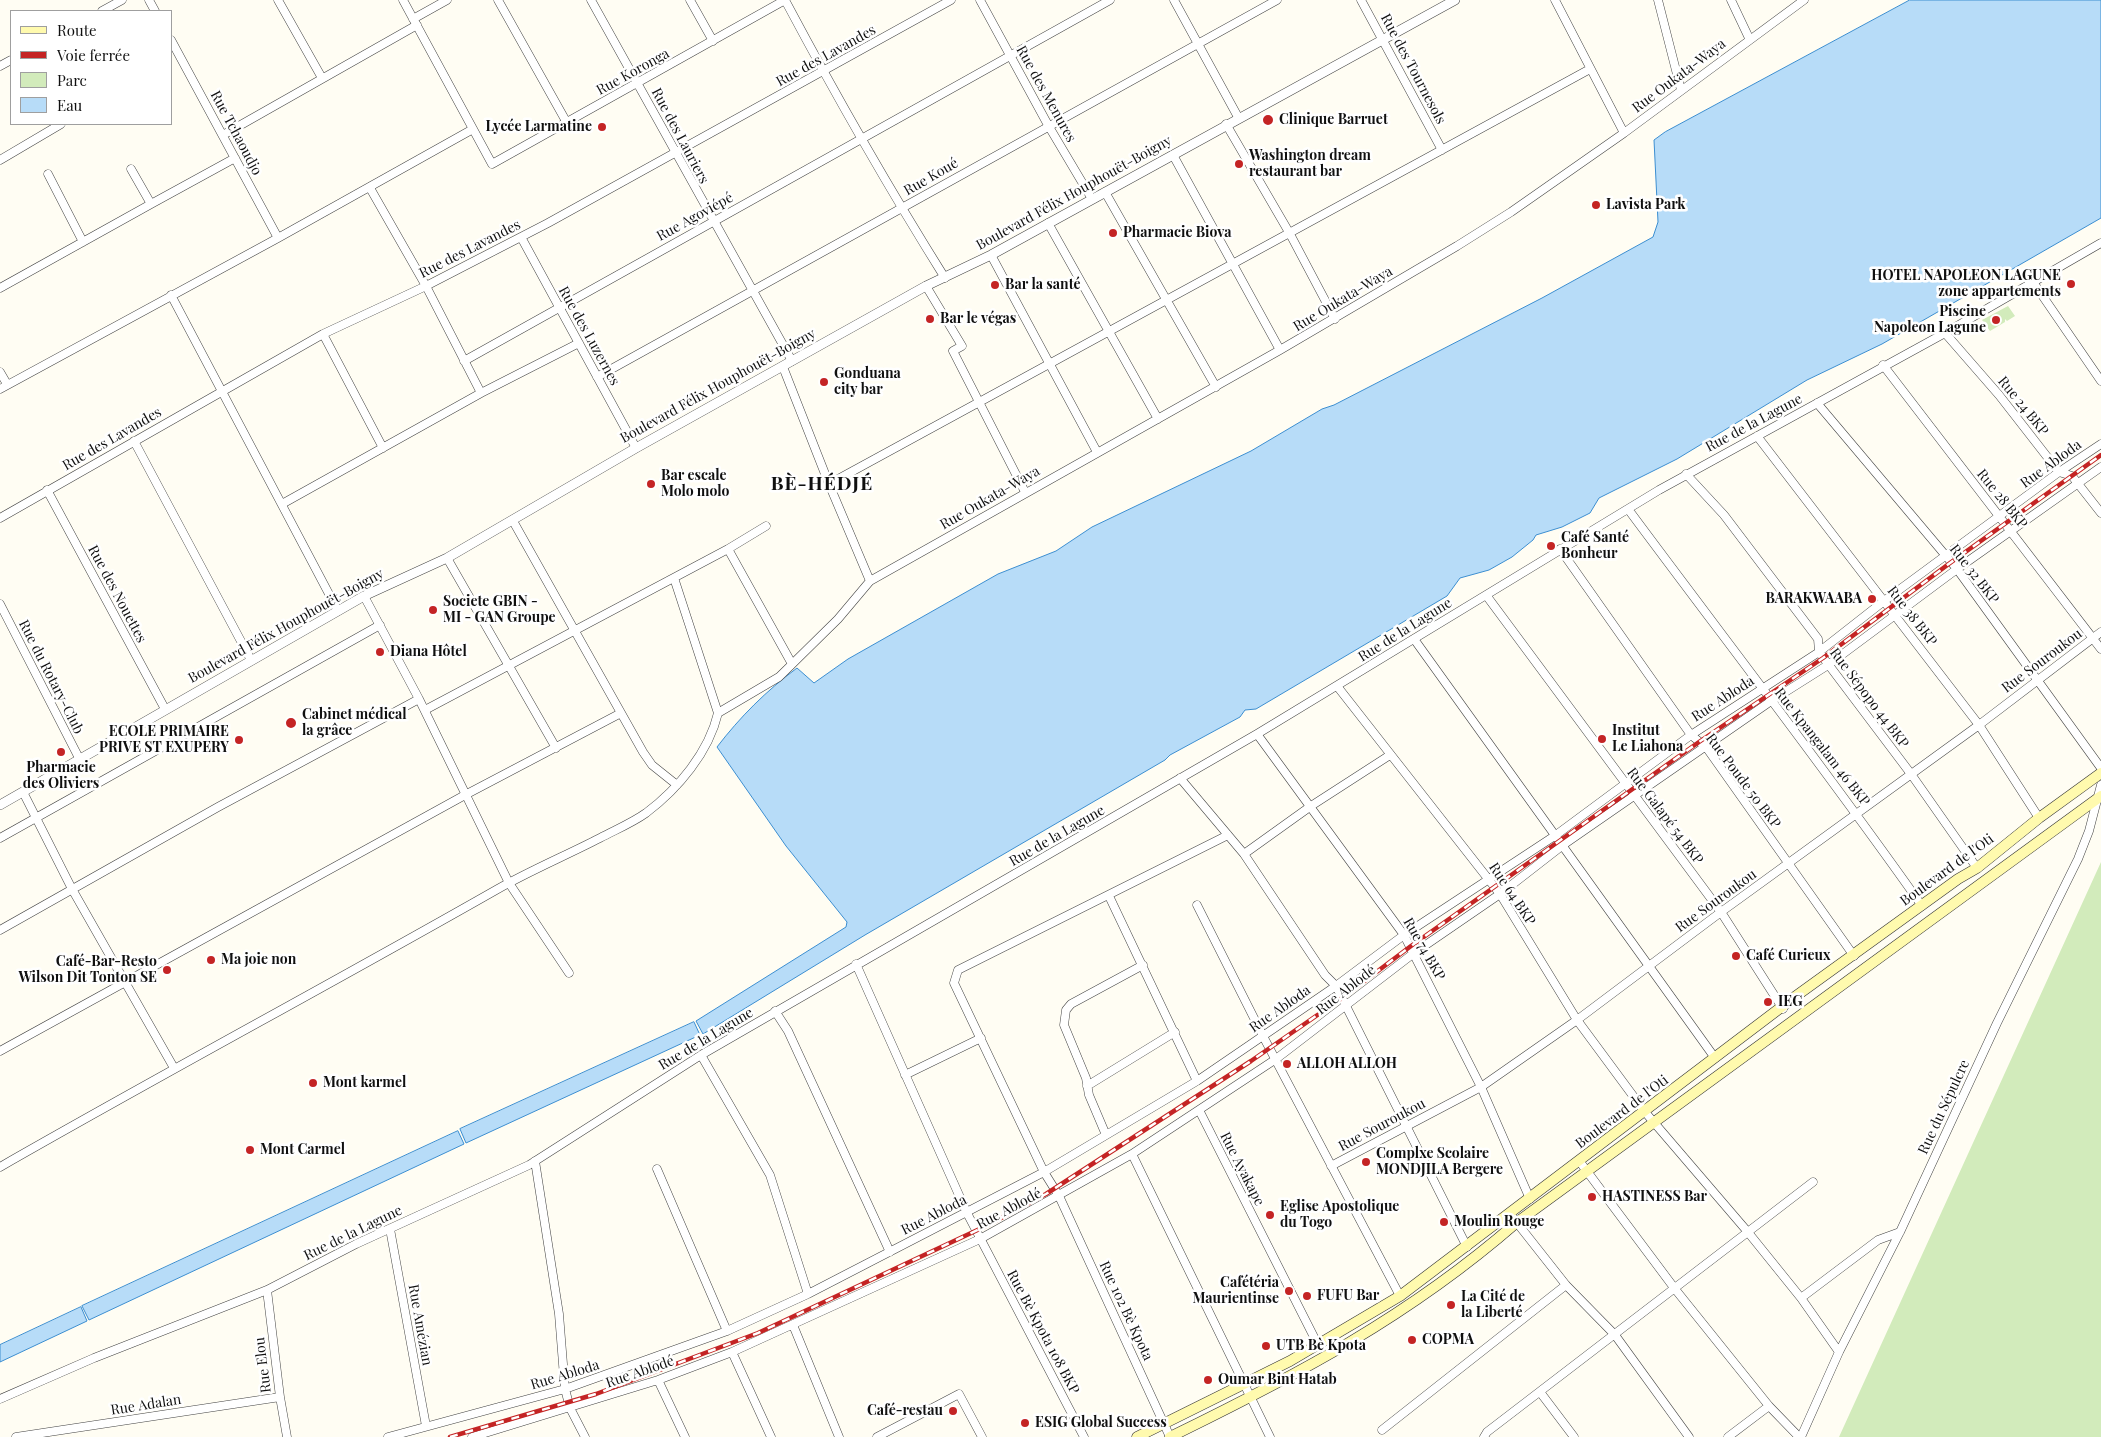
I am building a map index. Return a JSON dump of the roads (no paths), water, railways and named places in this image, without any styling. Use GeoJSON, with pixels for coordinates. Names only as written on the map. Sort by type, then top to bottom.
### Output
{"type":"FeatureCollection","features":[{"type":"Feature","properties":{"kind":"main road","name":"Boulevard de l'Oti"},"geometry":{"type":"LineString","coordinates":[[1170,1437],[1251,1398],[1371,1331],[1475,1259],[1530,1199],[1782,1009],[1796,996],[1854,956],[1958,879],[1977,868],[2039,818],[2101,773]]}},
{"type":"Feature","properties":{"kind":"main road","name":"Boulevard de l'Oti"},"geometry":{"type":"LineString","coordinates":[[1137,1437],[1244,1385],[1364,1320],[1468,1247],[1587,1172],[2099,797]]}},
{"type":"Feature","properties":{"kind":"main road"},"geometry":{"type":"LineString","coordinates":[[1364,1320],[1371,1331]]}},
{"type":"Feature","properties":{"kind":"street"},"geometry":{"type":"LineString","coordinates":[[104,10],[122,0]]}},
{"type":"Feature","properties":{"kind":"street"},"geometry":{"type":"LineString","coordinates":[[278,0],[322,78]]}},
{"type":"Feature","properties":{"kind":"street"},"geometry":{"type":"LineString","coordinates":[[0,372],[3,387],[370,188],[473,129],[403,0]]}},
{"type":"Feature","properties":{"kind":"street"},"geometry":{"type":"LineString","coordinates":[[223,135],[415,22],[447,0]]}},
{"type":"Feature","properties":{"kind":"street"},"geometry":{"type":"LineString","coordinates":[[498,0],[567,123]]}},
{"type":"Feature","properties":{"kind":"street","name":"Rue des Lauriers"},"geometry":{"type":"LineString","coordinates":[[591,0],[752,293],[792,361]]}},
{"type":"Feature","properties":{"kind":"street"},"geometry":{"type":"LineString","coordinates":[[690,0],[713,41]]}},
{"type":"Feature","properties":{"kind":"street"},"geometry":{"type":"LineString","coordinates":[[785,0],[823,72],[901,208],[945,278]]}},
{"type":"Feature","properties":{"kind":"street","name":"Rue Koronga"},"geometry":{"type":"LineString","coordinates":[[473,129],[492,164],[638,84],[785,0]]}},
{"type":"Feature","properties":{"kind":"street","name":"Rue des Lavandes"},"geometry":{"type":"LineString","coordinates":[[0,518],[323,334],[426,286],[521,236],[823,72],[951,0]]}},
{"type":"Feature","properties":{"kind":"street","name":"Rue des Menures"},"geometry":{"type":"LineString","coordinates":[[980,0],[1048,125],[1092,199]]}},
{"type":"Feature","properties":{"kind":"street","name":"Rue Agoviépé"},"geometry":{"type":"LineString","coordinates":[[464,361],[1110,0]]}},
{"type":"Feature","properties":{"kind":"street"},"geometry":{"type":"LineString","coordinates":[[1174,0],[1238,117]]}},
{"type":"Feature","properties":{"kind":"street","name":"Rue Koué"},"geometry":{"type":"LineString","coordinates":[[597,377],[752,293],[1048,125],[1277,0]]}},
{"type":"Feature","properties":{"kind":"street","name":"Rue des Tournesols"},"geometry":{"type":"LineString","coordinates":[[1361,0],[1442,150]]}},
{"type":"Feature","properties":{"kind":"street","name":"Boulevard Félix Houphouët-Boigny"},"geometry":{"type":"LineString","coordinates":[[0,805],[80,760],[164,709],[364,596],[447,558],[636,448],[926,286],[991,255],[1238,117],[1383,41],[1455,0]]}},
{"type":"Feature","properties":{"kind":"street"},"geometry":{"type":"LineString","coordinates":[[1555,0],[1624,133]]}},
{"type":"Feature","properties":{"kind":"street"},"geometry":{"type":"LineString","coordinates":[[1658,0],[1682,90]]}},
{"type":"Feature","properties":{"kind":"street"},"geometry":{"type":"LineString","coordinates":[[1731,0],[1749,38]]}},
{"type":"Feature","properties":{"kind":"street","name":"Rue Oukata-Waya"},"geometry":{"type":"LineString","coordinates":[[870,581],[1335,319],[1503,217],[1624,133],[1749,38],[1804,0]]}},
{"type":"Feature","properties":{"kind":"street","name":"Rue Tchaoudjo"},"geometry":{"type":"LineString","coordinates":[[175,55],[223,135],[278,238]]}},
{"type":"Feature","properties":{"kind":"street"},"geometry":{"type":"LineString","coordinates":[[829,484],[1590,69]]}},
{"type":"Feature","properties":{"kind":"street"},"geometry":{"type":"LineString","coordinates":[[1226,124],[1290,234],[1335,319]]}},
{"type":"Feature","properties":{"kind":"street"},"geometry":{"type":"LineString","coordinates":[[0,160],[59,125]]}},
{"type":"Feature","properties":{"kind":"street"},"geometry":{"type":"LineString","coordinates":[[1173,155],[1280,350]]}},
{"type":"Feature","properties":{"kind":"street"},"geometry":{"type":"LineString","coordinates":[[0,288],[234,158]]}},
{"type":"Feature","properties":{"kind":"street"},"geometry":{"type":"LineString","coordinates":[[131,169],[151,204]]}},
{"type":"Feature","properties":{"kind":"street"},"geometry":{"type":"LineString","coordinates":[[48,174],[83,242]]}},
{"type":"Feature","properties":{"kind":"street"},"geometry":{"type":"LineString","coordinates":[[370,188],[426,286],[481,393]]}},
{"type":"Feature","properties":{"kind":"street"},"geometry":{"type":"LineString","coordinates":[[1105,192],[1216,387]]}},
{"type":"Feature","properties":{"kind":"street"},"geometry":{"type":"LineString","coordinates":[[1048,223],[1158,418]]}},
{"type":"Feature","properties":{"kind":"street","name":"Rue des Luzernes"},"geometry":{"type":"LineString","coordinates":[[521,236],[636,448]]}},
{"type":"Feature","properties":{"kind":"street","name":"Rue de la Lagune"},"geometry":{"type":"LineString","coordinates":[[0,1399],[94,1358],[267,1290],[390,1229],[496,1182],[535,1161],[775,1011],[1258,734],[1686,474],[1817,404],[1883,365],[1945,333],[2101,243]]}},
{"type":"Feature","properties":{"kind":"street"},"geometry":{"type":"LineString","coordinates":[[991,255],[1097,452]]}},
{"type":"Feature","properties":{"kind":"street"},"geometry":{"type":"LineString","coordinates":[[2033,282],[2101,381]]}},
{"type":"Feature","properties":{"kind":"street"},"geometry":{"type":"LineString","coordinates":[[926,286],[962,346],[953,350],[1025,492]]}},
{"type":"Feature","properties":{"kind":"street"},"geometry":{"type":"LineString","coordinates":[[171,295],[338,611]]}},
{"type":"Feature","properties":{"kind":"street","name":"Rue 24 BKP"},"geometry":{"type":"LineString","coordinates":[[1945,333],[1999,395],[2059,472],[2072,476],[2101,513]]}},
{"type":"Feature","properties":{"kind":"street"},"geometry":{"type":"LineString","coordinates":[[323,334],[382,448]]}},
{"type":"Feature","properties":{"kind":"street"},"geometry":{"type":"LineString","coordinates":[[282,504],[481,393],[579,342]]}},
{"type":"Feature","properties":{"kind":"street","name":"Rue 28 BKP"},"geometry":{"type":"LineString","coordinates":[[1883,365],[2101,649]]}},
{"type":"Feature","properties":{"kind":"street"},"geometry":{"type":"LineString","coordinates":[[718,713],[779,677],[838,619],[870,581],[783,367]]}},
{"type":"Feature","properties":{"kind":"street","name":"Rue 32 BKP"},"geometry":{"type":"LineString","coordinates":[[1817,404],[1957,569],[2101,768]]}},
{"type":"Feature","properties":{"kind":"street","name":"Rue 38 BKP"},"geometry":{"type":"LineString","coordinates":[[1757,436],[1979,725],[2039,818]]}},
{"type":"Feature","properties":{"kind":"street"},"geometry":{"type":"LineString","coordinates":[[134,441],[251,660]]}},
{"type":"Feature","properties":{"kind":"street","name":"Rue Abloda"},"geometry":{"type":"LineString","coordinates":[[388,1437],[565,1389],[727,1332],[808,1294],[1044,1172],[1197,1081],[1336,986],[1404,935],[1556,835],[1692,734],[1819,652],[1945,556],[2059,472],[2101,444]]}},
{"type":"Feature","properties":{"kind":"street","name":"Rue Ablodé"},"geometry":{"type":"LineString","coordinates":[[472,1437],[486,1435],[658,1380],[732,1352],[980,1239],[1132,1154],[1276,1059],[1414,953],[1500,894],[1563,845],[1828,665],[1957,569],[2101,467]]}},
{"type":"Feature","properties":{"kind":"street","name":"Rue Sépopo 44 BKP"},"geometry":{"type":"LineString","coordinates":[[1686,474],[1724,515],[1818,638],[1819,652],[1911,774],[1977,868]]}},
{"type":"Feature","properties":{"kind":"street","name":"Rue des Nouettes"},"geometry":{"type":"LineString","coordinates":[[47,490],[164,709]]}},
{"type":"Feature","properties":{"kind":"street","name":"Rue Kpangalam 46 BKP"},"geometry":{"type":"LineString","coordinates":[[1628,509],[1771,702],[1858,814],[1922,906]]}},
{"type":"Feature","properties":{"kind":"street"},"geometry":{"type":"LineString","coordinates":[[513,521],[648,760],[677,785]]}},
{"type":"Feature","properties":{"kind":"street"},"geometry":{"type":"LineString","coordinates":[[424,710],[728,549],[766,526]]}},
{"type":"Feature","properties":{"kind":"street"},"geometry":{"type":"LineString","coordinates":[[728,549],[792,664]]}},
{"type":"Feature","properties":{"kind":"street","name":"Rue Poude 50 BKP"},"geometry":{"type":"LineString","coordinates":[[1560,549],[1692,734],[1706,747],[1854,956]]}},
{"type":"Feature","properties":{"kind":"street"},"geometry":{"type":"LineString","coordinates":[[447,558],[556,748]]}},
{"type":"Feature","properties":{"kind":"street"},"geometry":{"type":"LineString","coordinates":[[0,1167],[174,1068],[327,987],[509,883],[644,815],[677,785],[713,734],[718,713],[674,578]]}},
{"type":"Feature","properties":{"kind":"street","name":"Rue Galapé 54 BKP"},"geometry":{"type":"LineString","coordinates":[[1486,595],[1501,618],[1721,912],[1782,1009]]}},
{"type":"Feature","properties":{"kind":"street"},"geometry":{"type":"LineString","coordinates":[[364,596],[419,699],[509,883],[569,973]]}},
{"type":"Feature","properties":{"kind":"street","name":"Rue du Rotary-Club"},"geometry":{"type":"LineString","coordinates":[[0,604],[80,760]]}},
{"type":"Feature","properties":{"kind":"street"},"geometry":{"type":"LineString","coordinates":[[0,838],[380,625]]}},
{"type":"Feature","properties":{"kind":"street","name":"Rue Souroukou"},"geometry":{"type":"LineString","coordinates":[[1331,1166],[1481,1087],[1577,1020],[1721,912],[1858,814],[2101,632]]}},
{"type":"Feature","properties":{"kind":"street"},"geometry":{"type":"LineString","coordinates":[[1414,639],[1715,1058]]}},
{"type":"Feature","properties":{"kind":"street","name":"Rue 64 BKP"},"geometry":{"type":"LineString","coordinates":[[1337,686],[1500,894],[1577,1020],[1645,1112],[1747,1231],[1801,1298],[1839,1352]]}},
{"type":"Feature","properties":{"kind":"street"},"geometry":{"type":"LineString","coordinates":[[0,930],[419,699]]}},
{"type":"Feature","properties":{"kind":"street"},"geometry":{"type":"LineString","coordinates":[[0,1051],[124,981],[465,795],[621,713]]}},
{"type":"Feature","properties":{"kind":"street","name":"Rue 74 BKP"},"geometry":{"type":"LineString","coordinates":[[1258,734],[1404,935],[1481,1087],[1530,1199]]}},
{"type":"Feature","properties":{"kind":"street"},"geometry":{"type":"LineString","coordinates":[[1244,854],[1311,806],[1390,755]]}},
{"type":"Feature","properties":{"kind":"street"},"geometry":{"type":"LineString","coordinates":[[1180,778],[1244,854],[1325,975],[1336,986],[1468,1247]]}},
{"type":"Feature","properties":{"kind":"street","name":"Rue du Sépulcre"},"geometry":{"type":"LineString","coordinates":[[1800,1437],[1839,1352],[1900,1232],[1997,1023],[2078,859],[2090,831],[2101,785]]}},
{"type":"Feature","properties":{"kind":"street"},"geometry":{"type":"LineString","coordinates":[[23,792],[72,889],[174,1068]]}},
{"type":"Feature","properties":{"kind":"street","name":"Rue 102 Bè Kpota"},"geometry":{"type":"LineString","coordinates":[[1170,1437],[1059,1196],[1044,1172],[954,983],[958,970],[1228,835]]}},
{"type":"Feature","properties":{"kind":"street"},"geometry":{"type":"LineString","coordinates":[[1109,896],[1197,1081]]}},
{"type":"Feature","properties":{"kind":"street"},"geometry":{"type":"LineString","coordinates":[[1197,905],[1263,1036],[1400,1296]]}},
{"type":"Feature","properties":{"kind":"street","name":"Rue Bè Kpota 108 BKP"},"geometry":{"type":"LineString","coordinates":[[856,964],[966,1213],[1084,1437]]}},
{"type":"Feature","properties":{"kind":"street"},"geometry":{"type":"LineString","coordinates":[[1106,1135],[1087,1086],[1086,1078],[1064,1025],[1066,1010],[1071,1004],[1143,966]]}},
{"type":"Feature","properties":{"kind":"street"},"geometry":{"type":"LineString","coordinates":[[775,1011],[788,1031],[890,1252]]}},
{"type":"Feature","properties":{"kind":"street"},"geometry":{"type":"LineString","coordinates":[[1087,1086],[1175,1032]]}},
{"type":"Feature","properties":{"kind":"street"},"geometry":{"type":"LineString","coordinates":[[904,1075],[981,1038]]}},
{"type":"Feature","properties":{"kind":"street"},"geometry":{"type":"LineString","coordinates":[[702,1055],[767,1167],[808,1294]]}},
{"type":"Feature","properties":{"kind":"street","name":"Rue Ayakape"},"geometry":{"type":"LineString","coordinates":[[1199,1110],[1318,1345]]}},
{"type":"Feature","properties":{"kind":"street"},"geometry":{"type":"LineString","coordinates":[[1132,1154],[1270,1437]]}},
{"type":"Feature","properties":{"kind":"street"},"geometry":{"type":"LineString","coordinates":[[535,1161],[558,1314],[565,1389],[570,1408],[585,1437]]}},
{"type":"Feature","properties":{"kind":"street"},"geometry":{"type":"LineString","coordinates":[[1580,1162],[1674,1289],[1769,1406],[1800,1437]]}},
{"type":"Feature","properties":{"kind":"street"},"geometry":{"type":"LineString","coordinates":[[657,1169],[727,1332]]}},
{"type":"Feature","properties":{"kind":"street"},"geometry":{"type":"LineString","coordinates":[[1484,1437],[1487,1432],[1615,1335],[1747,1231],[1814,1182]]}},
{"type":"Feature","properties":{"kind":"street"},"geometry":{"type":"LineString","coordinates":[[1513,1219],[1566,1285],[1615,1335],[1689,1437]]}},
{"type":"Feature","properties":{"kind":"street","name":"Rue Amézian"},"geometry":{"type":"LineString","coordinates":[[390,1229],[426,1426]]}},
{"type":"Feature","properties":{"kind":"street"},"geometry":{"type":"LineString","coordinates":[[1801,1298],[1878,1240],[1900,1232]]}},
{"type":"Feature","properties":{"kind":"street"},"geometry":{"type":"LineString","coordinates":[[1382,1430],[1566,1285]]}},
{"type":"Feature","properties":{"kind":"street","name":"Rue Elou"},"geometry":{"type":"LineString","coordinates":[[267,1290],[280,1397],[287,1437]]}},
{"type":"Feature","properties":{"kind":"street"},"geometry":{"type":"LineString","coordinates":[[792,1325],[839,1437]]}},
{"type":"Feature","properties":{"kind":"street"},"geometry":{"type":"LineString","coordinates":[[732,1352],[771,1437]]}},
{"type":"Feature","properties":{"kind":"street"},"geometry":{"type":"LineString","coordinates":[[658,1380],[685,1437]]}},
{"type":"Feature","properties":{"kind":"street"},"geometry":{"type":"LineString","coordinates":[[1540,1392],[1574,1437]]}},
{"type":"Feature","properties":{"kind":"street"},"geometry":{"type":"LineString","coordinates":[[877,1437],[959,1394],[982,1437]]}},
{"type":"Feature","properties":{"kind":"street","name":"Rue Adalan"},"geometry":{"type":"LineString","coordinates":[[16,1437],[280,1397]]}},
{"type":"Feature","properties":{"kind":"street"},"geometry":{"type":"LineString","coordinates":[[1728,1437],[1769,1406]]}},
{"type":"Feature","properties":{"kind":"water"},"geometry":{"type":"Polygon","coordinates":[[[1910,0],[2101,0],[2101,218],[1882,344],[1807,380],[1677,459],[1599,498],[1590,513],[1562,527],[1536,535],[1533,540],[1512,557],[1489,570],[1460,578],[1447,596],[1256,709],[1245,710],[1240,717],[1170,755],[1165,760],[865,935],[703,1034],[696,1021],[846,927],[847,922],[786,846],[717,747],[764,695],[797,668],[814,683],[848,659],[998,574],[1056,551],[1092,527],[1251,451],[1322,409],[1334,405],[1542,298],[1653,237],[1658,222],[1654,140],[1665,132],[1910,0]]]}},
{"type":"Feature","properties":{"kind":"water"},"geometry":{"type":"Polygon","coordinates":[[[694,1022],[700,1035],[466,1143],[460,1129],[694,1022]]]}},
{"type":"Feature","properties":{"kind":"water"},"geometry":{"type":"Polygon","coordinates":[[[458,1131],[464,1144],[89,1320],[82,1306],[458,1131]]]}},
{"type":"Feature","properties":{"kind":"water"},"geometry":{"type":"Polygon","coordinates":[[[81,1307],[87,1321],[0,1362],[0,1345],[81,1307]]]}},
{"type":"Feature","properties":{"kind":"railway"},"geometry":{"type":"LineString","coordinates":[[450,1437],[596,1394],[758,1333],[986,1226],[1046,1194],[1251,1061],[1342,998],[1411,946],[1699,742],[1823,658],[1950,563],[2101,455]]}},
{"type":"Feature","properties":{"kind":"place","name":"Clinique Barruet"},"geometry":{"type":"Point","coordinates":[1268,120]}},
{"type":"Feature","properties":{"kind":"place","name":"Lycée Larmatine"},"geometry":{"type":"Point","coordinates":[602,127]}},
{"type":"Feature","properties":{"kind":"place","name":"Washington dream restaurant bar"},"geometry":{"type":"Point","coordinates":[1239,164]}},
{"type":"Feature","properties":{"kind":"place","name":"Lavista Park"},"geometry":{"type":"Point","coordinates":[1596,205]}},
{"type":"Feature","properties":{"kind":"place","name":"Pharmacie Biova"},"geometry":{"type":"Point","coordinates":[1113,233]}},
{"type":"Feature","properties":{"kind":"place","name":"HOTEL NAPOLEON LAGUNE zone appartements"},"geometry":{"type":"Point","coordinates":[2071,284]}},
{"type":"Feature","properties":{"kind":"place","name":"Bar la santé"},"geometry":{"type":"Point","coordinates":[995,285]}},
{"type":"Feature","properties":{"kind":"place","name":"Bar le végas"},"geometry":{"type":"Point","coordinates":[930,319]}},
{"type":"Feature","properties":{"kind":"place","name":"Piscine Napoleon Lagune"},"geometry":{"type":"Point","coordinates":[1996,320]}},
{"type":"Feature","properties":{"kind":"place","name":"Gonduana city bar"},"geometry":{"type":"Point","coordinates":[824,382]}},
{"type":"Feature","properties":{"kind":"place","name":"Bar escale Molo molo"},"geometry":{"type":"Point","coordinates":[651,484]}},
{"type":"Feature","properties":{"kind":"place","name":"Café Santé Bonheur"},"geometry":{"type":"Point","coordinates":[1551,546]}},
{"type":"Feature","properties":{"kind":"place","name":"BARAKWAABA"},"geometry":{"type":"Point","coordinates":[1872,599]}},
{"type":"Feature","properties":{"kind":"place","name":"Societe GBIN - MI - GAN Groupe"},"geometry":{"type":"Point","coordinates":[433,610]}},
{"type":"Feature","properties":{"kind":"place","name":"Diana Hôtel"},"geometry":{"type":"Point","coordinates":[380,652]}},
{"type":"Feature","properties":{"kind":"place","name":"Cabinet médical la grâce"},"geometry":{"type":"Point","coordinates":[291,723]}},
{"type":"Feature","properties":{"kind":"place","name":"Institut Le Liahona"},"geometry":{"type":"Point","coordinates":[1602,739]}},
{"type":"Feature","properties":{"kind":"place","name":"ECOLE PRIMAIRE PRIVE ST EXUPERY"},"geometry":{"type":"Point","coordinates":[239,740]}},
{"type":"Feature","properties":{"kind":"place","name":"Pharmacie des Oliviers"},"geometry":{"type":"Point","coordinates":[61,752]}},
{"type":"Feature","properties":{"kind":"place","name":"Café Curieux"},"geometry":{"type":"Point","coordinates":[1736,956]}},
{"type":"Feature","properties":{"kind":"place","name":"Ma joie non"},"geometry":{"type":"Point","coordinates":[211,960]}},
{"type":"Feature","properties":{"kind":"place","name":"Café-Bar-Resto Wilson Dit Tonton SE"},"geometry":{"type":"Point","coordinates":[167,970]}},
{"type":"Feature","properties":{"kind":"place","name":"IEG"},"geometry":{"type":"Point","coordinates":[1768,1002]}},
{"type":"Feature","properties":{"kind":"place","name":"ALLOH ALLOH"},"geometry":{"type":"Point","coordinates":[1287,1064]}},
{"type":"Feature","properties":{"kind":"place","name":"Mont karmel"},"geometry":{"type":"Point","coordinates":[313,1083]}},
{"type":"Feature","properties":{"kind":"place","name":"Mont Carmel"},"geometry":{"type":"Point","coordinates":[250,1150]}},
{"type":"Feature","properties":{"kind":"place","name":"Complxe Scolaire MONDJILA Bergere"},"geometry":{"type":"Point","coordinates":[1366,1162]}},
{"type":"Feature","properties":{"kind":"place","name":"HASTINESS Bar"},"geometry":{"type":"Point","coordinates":[1592,1197]}},
{"type":"Feature","properties":{"kind":"place","name":"Eglise Apostolique du Togo"},"geometry":{"type":"Point","coordinates":[1270,1215]}},
{"type":"Feature","properties":{"kind":"place","name":"Moulin Rouge"},"geometry":{"type":"Point","coordinates":[1444,1222]}},
{"type":"Feature","properties":{"kind":"place","name":"Cafétéria Maurientinse"},"geometry":{"type":"Point","coordinates":[1289,1291]}},
{"type":"Feature","properties":{"kind":"place","name":"FUFU Bar"},"geometry":{"type":"Point","coordinates":[1307,1296]}},
{"type":"Feature","properties":{"kind":"place","name":"La Cité de la Liberté"},"geometry":{"type":"Point","coordinates":[1451,1305]}},
{"type":"Feature","properties":{"kind":"place","name":"COPMA"},"geometry":{"type":"Point","coordinates":[1412,1340]}},
{"type":"Feature","properties":{"kind":"place","name":"UTB Bè Kpota"},"geometry":{"type":"Point","coordinates":[1266,1346]}},
{"type":"Feature","properties":{"kind":"place","name":"Oumar Bint Hatab"},"geometry":{"type":"Point","coordinates":[1208,1380]}},
{"type":"Feature","properties":{"kind":"place","name":"Café-restau"},"geometry":{"type":"Point","coordinates":[953,1411]}},
{"type":"Feature","properties":{"kind":"place","name":"ESIG Global Success"},"geometry":{"type":"Point","coordinates":[1025,1423]}},
{"type":"Feature","properties":{"kind":"district","name":"BÈ-HÉDJÉ"},"geometry":{"type":"Point","coordinates":[822,484]}}]}
